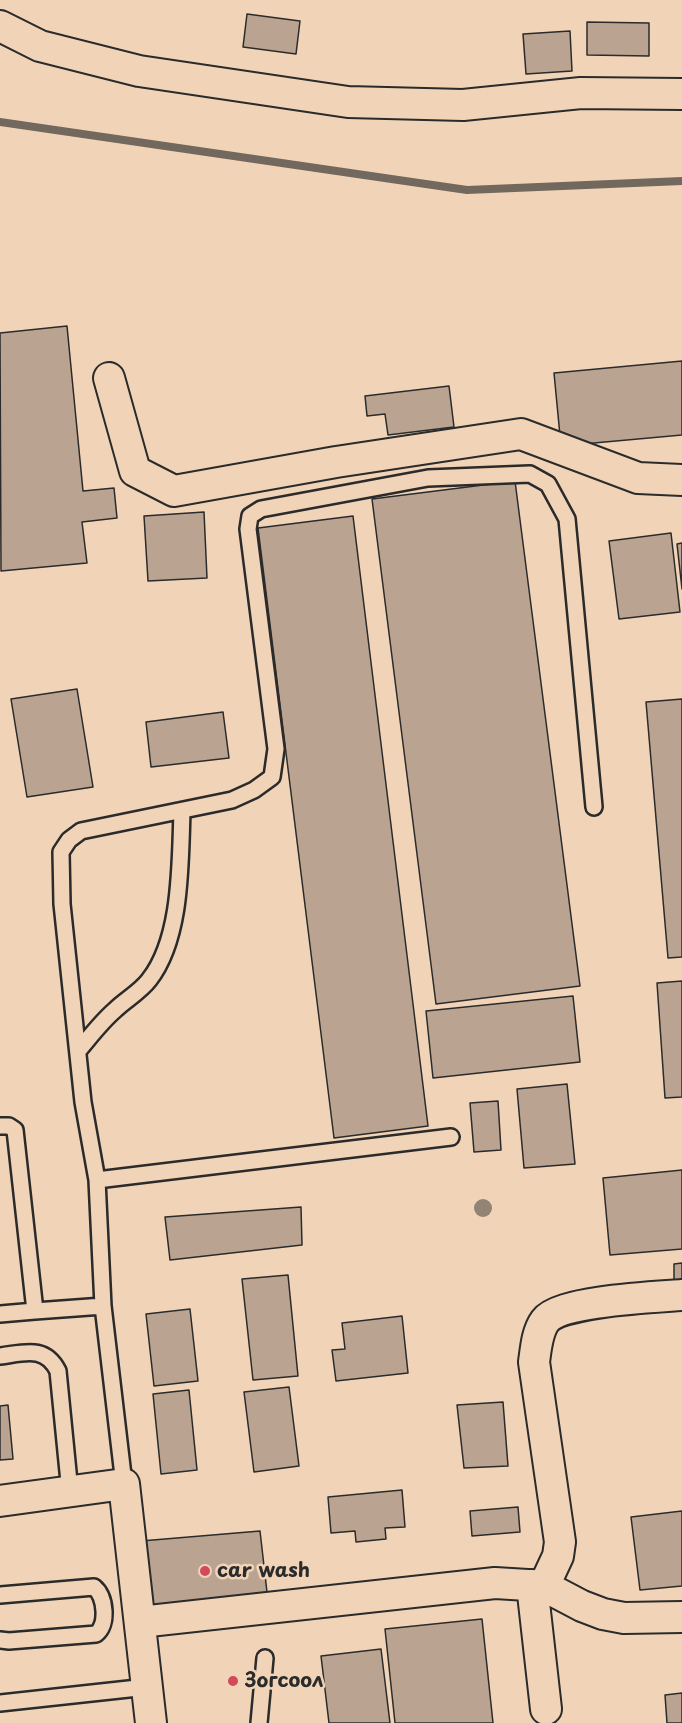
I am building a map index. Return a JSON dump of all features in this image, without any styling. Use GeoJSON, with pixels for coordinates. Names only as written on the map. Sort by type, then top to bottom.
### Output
{"type":"FeatureCollection","features":[{"type":"Feature","properties":{"kind":"street"},"geometry":{"type":"LineString","coordinates":[[0,26],[40,46],[139,71],[348,102],[463,105],[581,93],[682,94]]}},
{"type":"Feature","properties":{"kind":"street"},"geometry":{"type":"LineString","coordinates":[[109,378],[135,471],[174,490],[336,462],[521,434],[638,478],[682,480]]}},
{"type":"Feature","properties":{"kind":"street"},"geometry":{"type":"LineString","coordinates":[[546,1709],[538,1585],[558,1556],[560,1542],[534,1362],[538,1336],[546,1320],[557,1312],[589,1304],[682,1296]]}},
{"type":"Feature","properties":{"kind":"street"},"geometry":{"type":"LineString","coordinates":[[0,1501],[124,1485],[151,1723]]}},
{"type":"Feature","properties":{"kind":"street"},"geometry":{"type":"LineString","coordinates":[[140,1622],[495,1583],[538,1585],[582,1606],[603,1614],[624,1618],[682,1617]]}},
{"type":"Feature","properties":{"kind":"lane"},"geometry":{"type":"LineString","coordinates":[[124,1485],[103,1306],[97,1180],[83,1102],[62,904],[61,852],[69,840],[81,831],[232,800],[254,790],[272,777],[276,749],[248,530],[250,516],[261,509],[428,478],[530,474],[548,484],[567,519],[594,807]]}},
{"type":"Feature","properties":{"kind":"lane"},"geometry":{"type":"LineString","coordinates":[[78,1051],[113,1011],[149,981],[164,956],[174,915],[182,812]]}},
{"type":"Feature","properties":{"kind":"lane"},"geometry":{"type":"LineString","coordinates":[[0,1126],[9,1126],[15,1130],[35,1311]]}},
{"type":"Feature","properties":{"kind":"lane"},"geometry":{"type":"LineString","coordinates":[[97,1180],[451,1137]]}},
{"type":"Feature","properties":{"kind":"lane"},"geometry":{"type":"LineString","coordinates":[[0,1314],[103,1306]]}},
{"type":"Feature","properties":{"kind":"lane"},"geometry":{"type":"LineString","coordinates":[[0,1356],[32,1353],[41,1354],[52,1360],[57,1371],[70,1492]]}},
{"type":"Feature","properties":{"kind":"lane"},"geometry":{"type":"LineString","coordinates":[[0,1595],[94,1587],[99,1590],[104,1615],[102,1628],[96,1634],[0,1640]]}},
{"type":"Feature","properties":{"kind":"lane"},"geometry":{"type":"LineString","coordinates":[[259,1723],[265,1658]]}},
{"type":"Feature","properties":{"kind":"lane"},"geometry":{"type":"LineString","coordinates":[[0,1703],[147,1687]]}},
{"type":"Feature","properties":{"kind":"building"},"geometry":{"type":"Polygon","coordinates":[[[247,14],[300,21],[296,54],[243,47],[247,14]]]}},
{"type":"Feature","properties":{"kind":"building"},"geometry":{"type":"Polygon","coordinates":[[[587,22],[649,23],[649,56],[587,55],[587,22]]]}},
{"type":"Feature","properties":{"kind":"building"},"geometry":{"type":"Polygon","coordinates":[[[570,31],[572,71],[526,74],[523,34],[570,31]]]}},
{"type":"Feature","properties":{"kind":"building"},"geometry":{"type":"Polygon","coordinates":[[[67,326],[83,491],[114,488],[117,518],[82,522],[87,563],[1,571],[0,333],[67,326]]]}},
{"type":"Feature","properties":{"kind":"building"},"geometry":{"type":"Polygon","coordinates":[[[682,361],[682,435],[561,446],[554,373],[682,361]]]}},
{"type":"Feature","properties":{"kind":"building"},"geometry":{"type":"Polygon","coordinates":[[[449,386],[454,427],[388,435],[385,414],[367,416],[365,396],[449,386]]]}},
{"type":"Feature","properties":{"kind":"building"},"geometry":{"type":"Polygon","coordinates":[[[515,481],[580,986],[436,1004],[372,499],[515,481]]]}},
{"type":"Feature","properties":{"kind":"building"},"geometry":{"type":"Polygon","coordinates":[[[204,512],[207,578],[148,581],[144,516],[204,512]]]}},
{"type":"Feature","properties":{"kind":"building"},"geometry":{"type":"Polygon","coordinates":[[[353,516],[428,1126],[334,1138],[258,528],[353,516]]]}},
{"type":"Feature","properties":{"kind":"building"},"geometry":{"type":"Polygon","coordinates":[[[671,533],[680,612],[619,619],[609,541],[671,533]]]}},
{"type":"Feature","properties":{"kind":"building"},"geometry":{"type":"Polygon","coordinates":[[[682,543],[682,589],[677,544],[682,543]]]}},
{"type":"Feature","properties":{"kind":"building"},"geometry":{"type":"Polygon","coordinates":[[[77,689],[93,787],[27,797],[11,699],[77,689]]]}},
{"type":"Feature","properties":{"kind":"building"},"geometry":{"type":"Polygon","coordinates":[[[682,699],[682,957],[668,958],[646,702],[682,699]]]}},
{"type":"Feature","properties":{"kind":"building"},"geometry":{"type":"Polygon","coordinates":[[[223,712],[229,758],[151,767],[146,722],[223,712]]]}},
{"type":"Feature","properties":{"kind":"building"},"geometry":{"type":"Polygon","coordinates":[[[682,981],[682,1097],[665,1098],[657,983],[682,981]]]}},
{"type":"Feature","properties":{"kind":"building"},"geometry":{"type":"Polygon","coordinates":[[[573,996],[580,1062],[433,1078],[426,1011],[573,996]]]}},
{"type":"Feature","properties":{"kind":"building"},"geometry":{"type":"Polygon","coordinates":[[[567,1084],[575,1164],[524,1168],[517,1089],[567,1084]]]}},
{"type":"Feature","properties":{"kind":"building"},"geometry":{"type":"Polygon","coordinates":[[[498,1101],[501,1150],[474,1152],[470,1103],[498,1101]]]}},
{"type":"Feature","properties":{"kind":"building"},"geometry":{"type":"Polygon","coordinates":[[[682,1170],[682,1249],[610,1255],[603,1178],[682,1170]]]}},
{"type":"Feature","properties":{"kind":"building"},"geometry":{"type":"Polygon","coordinates":[[[301,1207],[302,1245],[170,1260],[165,1217],[301,1207]]]}},
{"type":"Feature","properties":{"kind":"building"},"geometry":{"type":"Polygon","coordinates":[[[682,1263],[682,1290],[674,1290],[674,1264],[682,1263]]]}},
{"type":"Feature","properties":{"kind":"building"},"geometry":{"type":"Polygon","coordinates":[[[288,1275],[298,1376],[253,1380],[242,1279],[288,1275]]]}},
{"type":"Feature","properties":{"kind":"building"},"geometry":{"type":"Polygon","coordinates":[[[190,1309],[198,1381],[154,1386],[146,1314],[190,1309]]]}},
{"type":"Feature","properties":{"kind":"building"},"geometry":{"type":"Polygon","coordinates":[[[402,1316],[408,1373],[336,1381],[332,1350],[345,1349],[342,1323],[402,1316]]]}},
{"type":"Feature","properties":{"kind":"building"},"geometry":{"type":"Polygon","coordinates":[[[289,1387],[299,1466],[254,1472],[244,1392],[289,1387]]]}},
{"type":"Feature","properties":{"kind":"building"},"geometry":{"type":"Polygon","coordinates":[[[189,1390],[197,1470],[161,1474],[153,1394],[189,1390]]]}},
{"type":"Feature","properties":{"kind":"building"},"geometry":{"type":"Polygon","coordinates":[[[503,1402],[508,1466],[464,1468],[457,1405],[503,1402]]]}},
{"type":"Feature","properties":{"kind":"building"},"geometry":{"type":"Polygon","coordinates":[[[8,1405],[13,1459],[0,1460],[0,1406],[8,1405]]]}},
{"type":"Feature","properties":{"kind":"building"},"geometry":{"type":"Polygon","coordinates":[[[402,1490],[405,1527],[385,1528],[386,1539],[356,1542],[355,1531],[331,1533],[328,1497],[402,1490]]]}},
{"type":"Feature","properties":{"kind":"building"},"geometry":{"type":"Polygon","coordinates":[[[518,1507],[520,1532],[472,1536],[470,1511],[518,1507]]]}},
{"type":"Feature","properties":{"kind":"building"},"geometry":{"type":"Polygon","coordinates":[[[682,1511],[682,1586],[640,1590],[631,1517],[682,1511]]]}},
{"type":"Feature","properties":{"kind":"building","name":"car wash"},"geometry":{"type":"Polygon","coordinates":[[[260,1531],[268,1601],[149,1614],[141,1541],[260,1531]]]}},
{"type":"Feature","properties":{"kind":"building"},"geometry":{"type":"Polygon","coordinates":[[[482,1619],[493,1723],[395,1723],[385,1629],[482,1619]]]}},
{"type":"Feature","properties":{"kind":"building"},"geometry":{"type":"Polygon","coordinates":[[[381,1649],[390,1723],[329,1723],[321,1656],[381,1649]]]}},
{"type":"Feature","properties":{"kind":"building"},"geometry":{"type":"Polygon","coordinates":[[[682,1693],[682,1723],[667,1723],[665,1695],[682,1693]]]}},
{"type":"Feature","properties":{"kind":"waterway"},"geometry":{"type":"LineString","coordinates":[[0,122],[467,190],[682,181]]}},
{"type":"Feature","properties":{"kind":"place","name":"car wash"},"geometry":{"type":"Point","coordinates":[205,1571]}},
{"type":"Feature","properties":{"kind":"place","name":"Зогсоол"},"geometry":{"type":"Point","coordinates":[233,1681]}}]}
